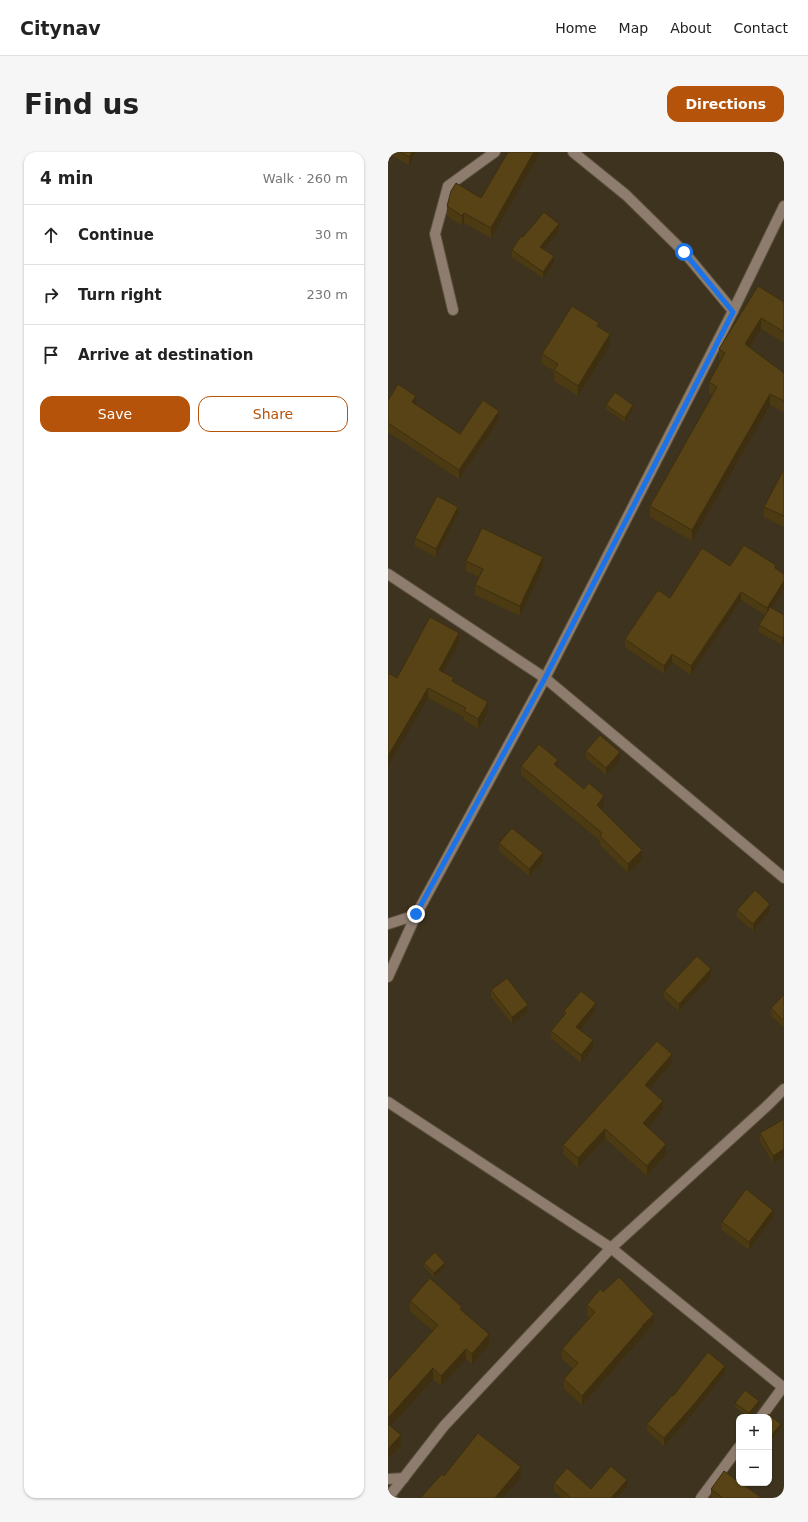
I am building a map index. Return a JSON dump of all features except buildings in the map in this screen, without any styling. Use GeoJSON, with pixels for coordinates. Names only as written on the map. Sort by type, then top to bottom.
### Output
{"type":"FeatureCollection","features":[{"type":"Feature","properties":{"kind":"street"},"geometry":{"type":"LineString","coordinates":[[453,310],[435,234],[448,186],[495,152]]}},
{"type":"Feature","properties":{"kind":"street"},"geometry":{"type":"LineString","coordinates":[[573,152],[626,195],[684,252],[733,312]]}},
{"type":"Feature","properties":{"kind":"street"},"geometry":{"type":"LineString","coordinates":[[388,977],[416,914],[545,678],[733,312],[784,206]]}},
{"type":"Feature","properties":{"kind":"street"},"geometry":{"type":"LineString","coordinates":[[388,574],[545,678],[784,878]]}},
{"type":"Feature","properties":{"kind":"street"},"geometry":{"type":"LineString","coordinates":[[388,924],[416,914]]}},
{"type":"Feature","properties":{"kind":"street"},"geometry":{"type":"LineString","coordinates":[[388,1498],[444,1426],[611,1248],[784,1089]]}},
{"type":"Feature","properties":{"kind":"street"},"geometry":{"type":"LineString","coordinates":[[388,1102],[611,1248],[784,1387],[763,1414]]}},
{"type":"Feature","properties":{"kind":"street"},"geometry":{"type":"LineString","coordinates":[[701,1498],[737,1450]]}},
{"type":"Feature","properties":{"kind":"street"},"geometry":{"type":"LineString","coordinates":[[388,1479],[404,1478]]}},
{"type":"Feature","properties":{"kind":"route"},"geometry":{"type":"LineString","coordinates":[[416,914],[545,678],[733,312],[684,252]]}}]}
